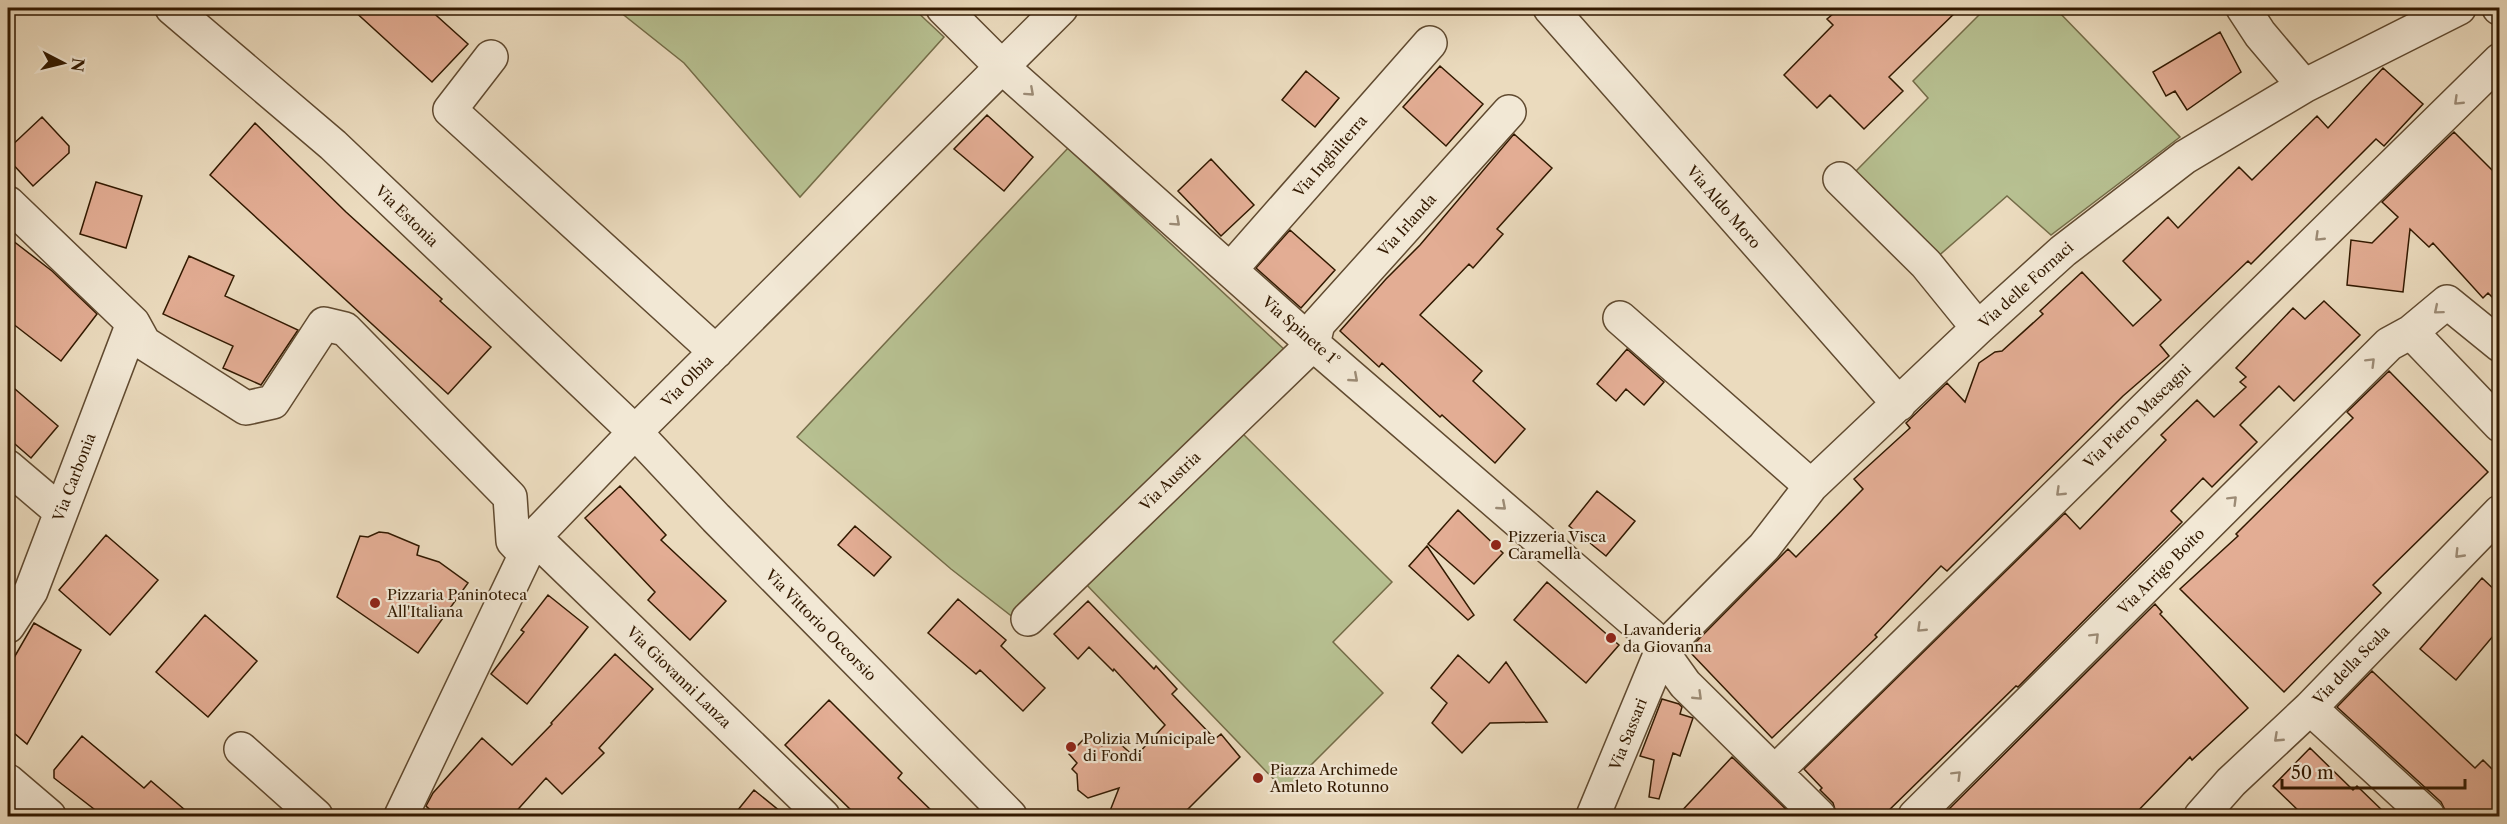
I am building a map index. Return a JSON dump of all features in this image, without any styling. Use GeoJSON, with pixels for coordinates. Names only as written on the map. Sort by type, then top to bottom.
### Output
{"type":"FeatureCollection","features":[{"type":"Feature","properties":{"kind":"street","name":"Via Estonia"},"geometry":{"type":"LineString","coordinates":[[172,8],[333,145],[635,432]]}},
{"type":"Feature","properties":{"kind":"street","name":"Via Spinete 1°"},"geometry":{"type":"LineString","coordinates":[[943,8],[1001,66],[1313,344],[1650,635],[1685,684],[1819,816]]}},
{"type":"Feature","properties":{"kind":"street","name":"Via Olbia"},"geometry":{"type":"LineString","coordinates":[[400,816],[530,546],[635,432],[1061,8]]}},
{"type":"Feature","properties":{"kind":"street","name":"Via Aldo Moro"},"geometry":{"type":"LineString","coordinates":[[1550,8],[1899,404]]}},
{"type":"Feature","properties":{"kind":"street"},"geometry":{"type":"LineString","coordinates":[[2243,8],[2259,34],[2304,86]]}},
{"type":"Feature","properties":{"kind":"street","name":"Via delle Fornaci"},"geometry":{"type":"LineString","coordinates":[[1662,650],[1764,547],[1811,486],[2063,251],[2185,157],[2304,86],[2459,8]]}},
{"type":"Feature","properties":{"kind":"street","name":"Via Inghilterra"},"geometry":{"type":"LineString","coordinates":[[1230,270],[1430,43]]}},
{"type":"Feature","properties":{"kind":"street"},"geometry":{"type":"LineString","coordinates":[[491,57],[450,110],[716,352]]}},
{"type":"Feature","properties":{"kind":"street","name":"Via Pietro Mascagni"},"geometry":{"type":"LineString","coordinates":[[1775,772],[2499,60]]}},
{"type":"Feature","properties":{"kind":"street","name":"Via Irlanda"},"geometry":{"type":"LineString","coordinates":[[1313,344],[1318,324],[1509,112]]}},
{"type":"Feature","properties":{"kind":"street"},"geometry":{"type":"LineString","coordinates":[[1840,179],[1926,264],[1978,328]]}},
{"type":"Feature","properties":{"kind":"street"},"geometry":{"type":"LineString","coordinates":[[8,203],[133,323]]}},
{"type":"Feature","properties":{"kind":"street","name":"Via Arrigo Boito"},"geometry":{"type":"LineString","coordinates":[[1915,816],[2389,344],[2411,332],[2447,302],[2499,345]]}},
{"type":"Feature","properties":{"kind":"street"},"geometry":{"type":"LineString","coordinates":[[1620,318],[1811,486]]}},
{"type":"Feature","properties":{"kind":"street","name":"Via Carbonia"},"geometry":{"type":"LineString","coordinates":[[8,626],[31,591],[133,323]]}},
{"type":"Feature","properties":{"kind":"street","name":"Via Giovanni Lanza"},"geometry":{"type":"LineString","coordinates":[[133,323],[144,343],[246,408],[273,402],[324,324],[345,329],[510,497],[513,541],[530,546],[823,816]]}},
{"type":"Feature","properties":{"kind":"street"},"geometry":{"type":"LineString","coordinates":[[2411,332],[2499,425]]}},
{"type":"Feature","properties":{"kind":"street","name":"Via Austria"},"geometry":{"type":"LineString","coordinates":[[1028,619],[1313,344]]}},
{"type":"Feature","properties":{"kind":"street","name":"Via Vittorio Occorsio"},"geometry":{"type":"LineString","coordinates":[[635,432],[716,518],[1010,816]]}},
{"type":"Feature","properties":{"kind":"street"},"geometry":{"type":"LineString","coordinates":[[8,467],[61,512]]}},
{"type":"Feature","properties":{"kind":"street","name":"Via della Scala"},"geometry":{"type":"LineString","coordinates":[[2201,816],[2231,782],[2310,708],[2499,512]]}},
{"type":"Feature","properties":{"kind":"street","name":"Via Sassari"},"geometry":{"type":"LineString","coordinates":[[1593,816],[1662,650]]}},
{"type":"Feature","properties":{"kind":"street"},"geometry":{"type":"LineString","coordinates":[[2310,708],[2428,816]]}},
{"type":"Feature","properties":{"kind":"street"},"geometry":{"type":"LineString","coordinates":[[242,749],[275,770],[316,816]]}},
{"type":"Feature","properties":{"kind":"street"},"geometry":{"type":"LineString","coordinates":[[8,781],[48,816]]}},
{"type":"Feature","properties":{"kind":"green space"},"geometry":{"type":"Polygon","coordinates":[[[615,8],[913,8],[944,37],[800,197],[684,63],[615,8]]]}},
{"type":"Feature","properties":{"kind":"green space"},"geometry":{"type":"Polygon","coordinates":[[[1986,8],[2055,8],[2180,137],[2051,235],[2007,196],[1935,259],[1855,172],[1928,98],[1913,81],[1986,8]]]}},
{"type":"Feature","properties":{"kind":"green space"},"geometry":{"type":"Polygon","coordinates":[[[1068,148],[1286,351],[1014,618],[951,569],[797,437],[1068,148]]]}},
{"type":"Feature","properties":{"kind":"green space"},"geometry":{"type":"Polygon","coordinates":[[[1238,429],[1392,582],[1333,642],[1383,693],[1285,791],[1083,581],[1238,429]]]}},
{"type":"Feature","properties":{"kind":"building"},"geometry":{"type":"Polygon","coordinates":[[[351,8],[428,8],[468,44],[432,82],[351,8]]]}},
{"type":"Feature","properties":{"kind":"building"},"geometry":{"type":"Polygon","coordinates":[[[1840,8],[1960,8],[1889,77],[1903,91],[1864,129],[1830,95],[1817,108],[1784,75],[1833,25],[1827,19],[1840,8]]]}},
{"type":"Feature","properties":{"kind":"building"},"geometry":{"type":"Polygon","coordinates":[[[2220,32],[2241,72],[2187,110],[2175,91],[2166,96],[2153,72],[2220,32]]]}},
{"type":"Feature","properties":{"kind":"building"},"geometry":{"type":"Polygon","coordinates":[[[1440,66],[1483,104],[1446,146],[1403,107],[1440,66]]]}},
{"type":"Feature","properties":{"kind":"building"},"geometry":{"type":"Polygon","coordinates":[[[2383,68],[2423,104],[2384,146],[2376,139],[2251,264],[2248,261],[2160,345],[2169,356],[2123,396],[1947,571],[1941,566],[1875,635],[1877,637],[1772,738],[1688,650],[1788,549],[1796,557],[1863,489],[1854,479],[1910,428],[1906,423],[1947,383],[1965,402],[1979,363],[1995,352],[2002,351],[2043,314],[2040,311],[2082,272],[2133,326],[2161,300],[2123,261],[2168,217],[2178,228],[2239,167],[2252,180],[2317,116],[2328,128],[2383,68]]]}},
{"type":"Feature","properties":{"kind":"building"},"geometry":{"type":"Polygon","coordinates":[[[1306,71],[1339,98],[1315,127],[1282,100],[1306,71]]]}},
{"type":"Feature","properties":{"kind":"building"},"geometry":{"type":"Polygon","coordinates":[[[987,115],[1033,157],[1004,191],[954,149],[987,115]]]}},
{"type":"Feature","properties":{"kind":"building"},"geometry":{"type":"Polygon","coordinates":[[[42,117],[69,146],[69,153],[33,186],[8,159],[8,149],[42,117]]]}},
{"type":"Feature","properties":{"kind":"building"},"geometry":{"type":"Polygon","coordinates":[[[255,123],[346,212],[491,347],[448,394],[210,175],[255,123]]]}},
{"type":"Feature","properties":{"kind":"building"},"geometry":{"type":"Polygon","coordinates":[[[2454,132],[2499,177],[2499,304],[2488,293],[2483,298],[2433,243],[2429,247],[2410,229],[2403,292],[2347,285],[2351,240],[2372,243],[2398,217],[2382,202],[2454,132]]]}},
{"type":"Feature","properties":{"kind":"building"},"geometry":{"type":"Polygon","coordinates":[[[1514,134],[1552,168],[1497,229],[1503,234],[1473,268],[1469,264],[1420,315],[1482,371],[1473,381],[1525,429],[1495,463],[1442,415],[1440,417],[1382,363],[1379,367],[1340,331],[1420,245],[1514,134]]]}},
{"type":"Feature","properties":{"kind":"building"},"geometry":{"type":"Polygon","coordinates":[[[1211,159],[1254,205],[1221,236],[1178,191],[1211,159]]]}},
{"type":"Feature","properties":{"kind":"building"},"geometry":{"type":"Polygon","coordinates":[[[96,182],[142,196],[126,248],[80,234],[96,182]]]}},
{"type":"Feature","properties":{"kind":"building"},"geometry":{"type":"Polygon","coordinates":[[[1290,230],[1335,270],[1301,308],[1256,268],[1290,230]]]}},
{"type":"Feature","properties":{"kind":"building"},"geometry":{"type":"Polygon","coordinates":[[[8,237],[52,271],[97,314],[61,361],[8,320],[8,237]]]}},
{"type":"Feature","properties":{"kind":"building"},"geometry":{"type":"Polygon","coordinates":[[[189,256],[234,276],[225,296],[298,330],[261,385],[223,368],[233,346],[163,314],[189,256]]]}},
{"type":"Feature","properties":{"kind":"building"},"geometry":{"type":"Polygon","coordinates":[[[2324,301],[2360,335],[2294,401],[2279,386],[2240,425],[2257,442],[2212,487],[2203,478],[2171,511],[2182,522],[2018,687],[2016,686],[1883,816],[1837,816],[1833,803],[1804,769],[2065,513],[2080,529],[2166,440],[2161,435],[2197,400],[2214,417],[2246,387],[2240,382],[2246,377],[2236,368],[2293,308],[2305,319],[2324,301]]]}},
{"type":"Feature","properties":{"kind":"building"},"geometry":{"type":"Polygon","coordinates":[[[1627,349],[1664,382],[1644,405],[1626,389],[1616,401],[1597,384],[1627,349]]]}},
{"type":"Feature","properties":{"kind":"building"},"geometry":{"type":"Polygon","coordinates":[[[2389,371],[2488,472],[2373,585],[2381,593],[2284,692],[2180,589],[2238,536],[2236,534],[2353,418],[2347,412],[2389,371]]]}},
{"type":"Feature","properties":{"kind":"building"},"geometry":{"type":"Polygon","coordinates":[[[8,383],[58,426],[31,458],[8,438],[8,383]]]}},
{"type":"Feature","properties":{"kind":"building"},"geometry":{"type":"Polygon","coordinates":[[[620,486],[666,535],[661,540],[726,601],[690,640],[648,600],[655,592],[585,518],[620,486]]]}},
{"type":"Feature","properties":{"kind":"building"},"geometry":{"type":"Polygon","coordinates":[[[1597,491],[1635,521],[1606,556],[1569,526],[1597,491]]]}},
{"type":"Feature","properties":{"kind":"building"},"geometry":{"type":"Polygon","coordinates":[[[1458,510],[1503,553],[1474,584],[1428,544],[1458,510]]]}},
{"type":"Feature","properties":{"kind":"building"},"geometry":{"type":"Polygon","coordinates":[[[855,526],[891,557],[874,576],[838,545],[855,526]]]}},
{"type":"Feature","properties":{"kind":"building"},"geometry":{"type":"Polygon","coordinates":[[[379,532],[388,533],[419,546],[417,555],[439,562],[468,583],[418,653],[337,597],[360,536],[368,537],[379,532]]]}},
{"type":"Feature","properties":{"kind":"building"},"geometry":{"type":"Polygon","coordinates":[[[106,535],[158,580],[110,635],[59,590],[106,535]]]}},
{"type":"Feature","properties":{"kind":"building"},"geometry":{"type":"Polygon","coordinates":[[[1427,546],[1474,615],[1468,620],[1409,566],[1427,546]]]}},
{"type":"Feature","properties":{"kind":"building"},"geometry":{"type":"Polygon","coordinates":[[[2482,578],[2499,594],[2499,629],[2456,680],[2420,649],[2482,578]]]}},
{"type":"Feature","properties":{"kind":"building"},"geometry":{"type":"Polygon","coordinates":[[[1547,582],[1619,645],[1586,683],[1514,620],[1547,582]]]}},
{"type":"Feature","properties":{"kind":"building"},"geometry":{"type":"Polygon","coordinates":[[[548,595],[588,627],[527,704],[491,674],[524,632],[521,630],[548,595]]]}},
{"type":"Feature","properties":{"kind":"building"},"geometry":{"type":"Polygon","coordinates":[[[958,599],[1006,640],[1001,646],[1045,688],[1023,711],[980,670],[976,674],[928,633],[958,599]]]}},
{"type":"Feature","properties":{"kind":"building"},"geometry":{"type":"Polygon","coordinates":[[[1088,601],[1154,669],[1156,666],[1177,689],[1172,694],[1215,739],[1221,734],[1240,757],[1181,816],[1108,816],[1119,788],[1088,798],[1078,790],[1077,774],[1072,769],[1077,763],[1069,754],[1090,733],[1102,746],[1111,736],[1135,757],[1165,725],[1114,669],[1113,671],[1089,647],[1078,659],[1054,634],[1088,601]]]}},
{"type":"Feature","properties":{"kind":"building"},"geometry":{"type":"Polygon","coordinates":[[[2155,604],[2162,612],[2160,614],[2248,708],[2192,760],[2190,757],[2133,816],[1942,816],[2155,604]]]}},
{"type":"Feature","properties":{"kind":"building"},"geometry":{"type":"Polygon","coordinates":[[[205,615],[257,661],[208,717],[156,672],[205,615]]]}},
{"type":"Feature","properties":{"kind":"building"},"geometry":{"type":"Polygon","coordinates":[[[34,623],[81,650],[27,744],[8,728],[8,668],[34,623]]]}},
{"type":"Feature","properties":{"kind":"building"},"geometry":{"type":"Polygon","coordinates":[[[615,654],[653,689],[599,748],[604,753],[562,794],[546,778],[512,816],[437,816],[426,806],[433,793],[482,738],[512,765],[615,654]]]}},
{"type":"Feature","properties":{"kind":"building"},"geometry":{"type":"Polygon","coordinates":[[[1458,655],[1489,683],[1506,662],[1547,722],[1490,723],[1462,753],[1432,723],[1447,703],[1431,688],[1458,655]]]}},
{"type":"Feature","properties":{"kind":"building"},"geometry":{"type":"Polygon","coordinates":[[[2372,671],[2475,768],[2483,760],[2499,776],[2499,816],[2448,816],[2441,802],[2337,707],[2372,671]]]}},
{"type":"Feature","properties":{"kind":"building"},"geometry":{"type":"Polygon","coordinates":[[[1662,699],[1679,704],[1682,707],[1680,714],[1693,718],[1680,756],[1673,753],[1659,799],[1649,797],[1654,760],[1640,756],[1662,699]]]}},
{"type":"Feature","properties":{"kind":"building"},"geometry":{"type":"Polygon","coordinates":[[[829,700],[902,773],[898,778],[937,816],[857,816],[785,745],[829,700]]]}},
{"type":"Feature","properties":{"kind":"building"},"geometry":{"type":"Polygon","coordinates":[[[82,736],[144,788],[151,781],[192,816],[103,816],[54,778],[54,770],[82,736]]]}},
{"type":"Feature","properties":{"kind":"building"},"geometry":{"type":"Polygon","coordinates":[[[2310,748],[2353,790],[2357,786],[2388,816],[2304,816],[2273,786],[2310,748]]]}},
{"type":"Feature","properties":{"kind":"building"},"geometry":{"type":"Polygon","coordinates":[[[1732,757],[1793,816],[1677,816],[1732,757]]]}},
{"type":"Feature","properties":{"kind":"building"},"geometry":{"type":"Polygon","coordinates":[[[754,790],[786,816],[733,816],[754,790]]]}},
{"type":"Feature","properties":{"kind":"place","name":"Pizzeria Visca Caramella"},"geometry":{"type":"Point","coordinates":[1496,545]}},
{"type":"Feature","properties":{"kind":"place","name":"Pizzaria Paninoteca All'Italiana"},"geometry":{"type":"Point","coordinates":[375,603]}},
{"type":"Feature","properties":{"kind":"place","name":"Lavanderia da Giovanna"},"geometry":{"type":"Point","coordinates":[1611,638]}},
{"type":"Feature","properties":{"kind":"place","name":"Polizia Municipale di Fondi"},"geometry":{"type":"Point","coordinates":[1071,747]}},
{"type":"Feature","properties":{"kind":"place","name":"Piazza Archimede Amleto Rotunno"},"geometry":{"type":"Point","coordinates":[1258,778]}}]}
